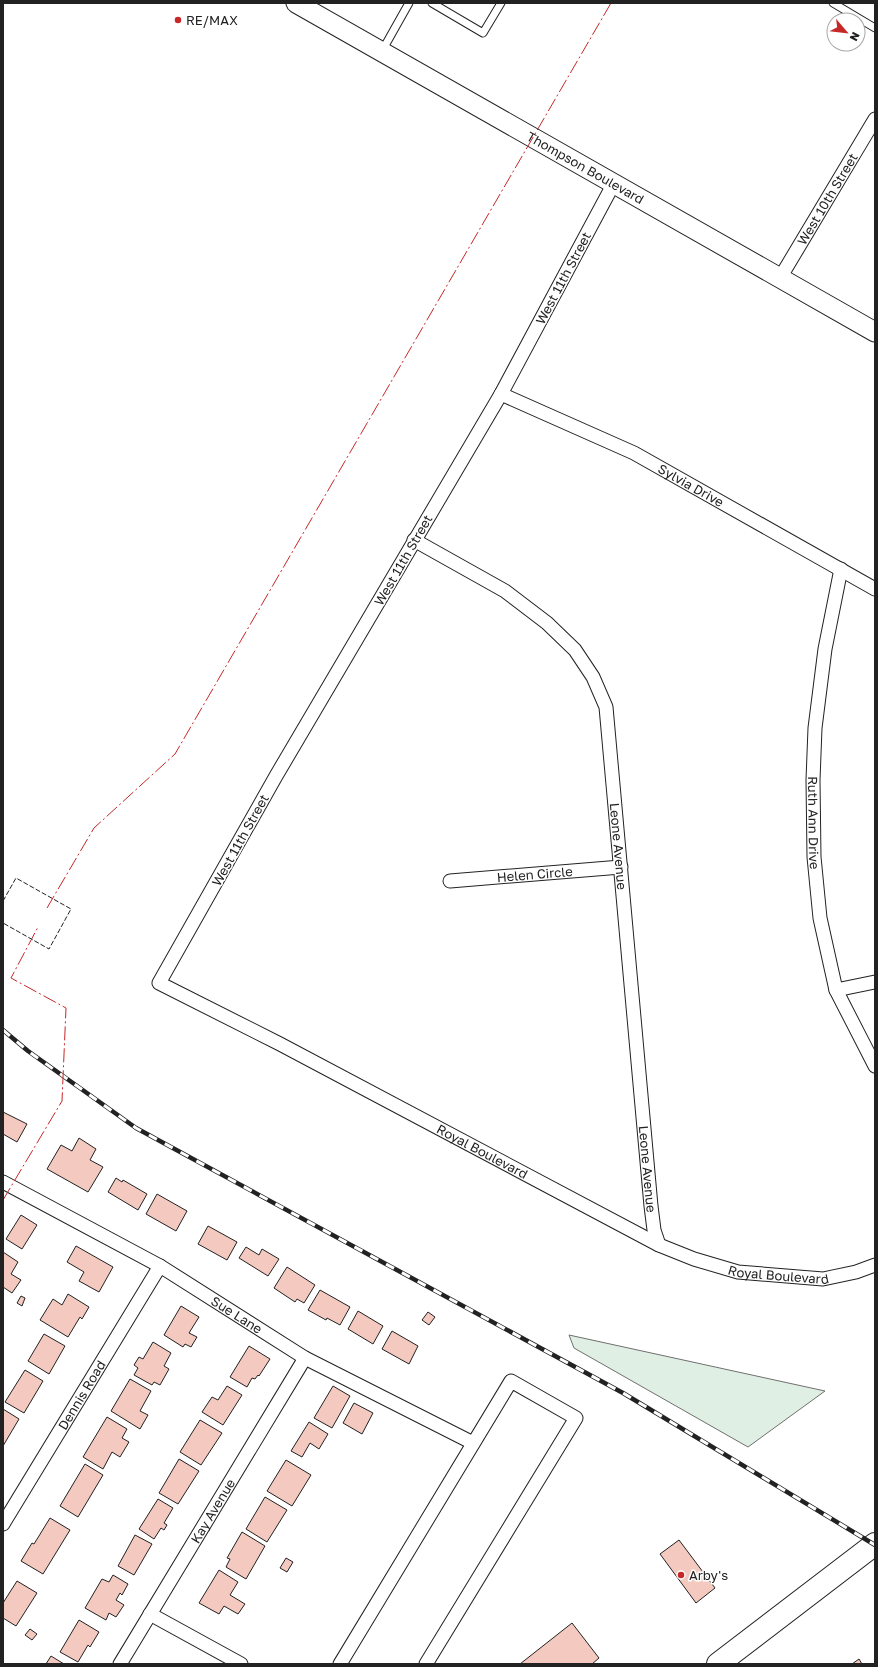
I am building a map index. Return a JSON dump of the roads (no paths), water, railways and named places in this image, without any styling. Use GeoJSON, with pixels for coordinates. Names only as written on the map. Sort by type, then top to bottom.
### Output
{"type":"FeatureCollection","features":[{"type":"Feature","properties":{"kind":"highway"},"geometry":{"type":"LineString","coordinates":[[718,1664],[875,1544]]}},
{"type":"Feature","properties":{"kind":"main road","name":"Thompson Boulevard"},"geometry":{"type":"LineString","coordinates":[[296,3],[875,332]]}},
{"type":"Feature","properties":{"kind":"street","name":"West 10th Street"},"geometry":{"type":"LineString","coordinates":[[780,278],[875,119]]}},
{"type":"Feature","properties":{"kind":"street","name":"West 11th Street"},"geometry":{"type":"LineString","coordinates":[[187,933],[280,770],[501,394],[614,183]]}},
{"type":"Feature","properties":{"kind":"street","name":"Sylvia Drive"},"geometry":{"type":"LineString","coordinates":[[501,394],[634,454],[875,589]]}},
{"type":"Feature","properties":{"kind":"street","name":"Leone Avenue"},"geometry":{"type":"LineString","coordinates":[[414,540],[505,591],[547,623],[575,650],[593,677],[606,706],[651,1206],[654,1230],[659,1245]]}},
{"type":"Feature","properties":{"kind":"street","name":"Ruth Ann Drive"},"geometry":{"type":"LineString","coordinates":[[841,570],[825,650],[815,728],[813,780],[814,858],[820,918],[836,990],[875,1066]]}},
{"type":"Feature","properties":{"kind":"street","name":"Helen Circle"},"geometry":{"type":"LineString","coordinates":[[450,880],[621,867]]}},
{"type":"Feature","properties":{"kind":"street","name":"Royal Boulevard"},"geometry":{"type":"LineString","coordinates":[[187,933],[159,983],[287,1048],[659,1245],[694,1259],[738,1272],[823,1279],[856,1272],[875,1265]]}},
{"type":"Feature","properties":{"kind":"street"},"geometry":{"type":"LineString","coordinates":[[836,990],[875,982]]}},
{"type":"Feature","properties":{"kind":"street","name":"Sue Lane"},"geometry":{"type":"LineString","coordinates":[[3,1182],[160,1266],[305,1358],[473,1443]]}},
{"type":"Feature","properties":{"kind":"street","name":"Dennis Road"},"geometry":{"type":"LineString","coordinates":[[3,1524],[160,1266]]}},
{"type":"Feature","properties":{"kind":"street","name":"Kay Avenue"},"geometry":{"type":"LineString","coordinates":[[120,1664],[305,1358]]}},
{"type":"Feature","properties":{"kind":"street"},"geometry":{"type":"LineString","coordinates":[[340,1664],[511,1381],[576,1418],[426,1664]]}},
{"type":"Feature","properties":{"kind":"street"},"geometry":{"type":"LineString","coordinates":[[150,1614],[241,1664]]}},
{"type":"Feature","properties":{"kind":"lane"},"geometry":{"type":"LineString","coordinates":[[382,52],[409,3]]}},
{"type":"Feature","properties":{"kind":"lane"},"geometry":{"type":"LineString","coordinates":[[432,3],[483,33],[501,3]]}},
{"type":"Feature","properties":{"kind":"lane"},"geometry":{"type":"LineString","coordinates":[[833,3],[875,28]]}},
{"type":"Feature","properties":{"kind":"railway"},"geometry":{"type":"LineString","coordinates":[[3,1030],[28,1051],[136,1128],[623,1393],[875,1545]]}},
{"type":"Feature","properties":{"kind":"place","name":"RE/MAX"},"geometry":{"type":"Point","coordinates":[178,20]}},
{"type":"Feature","properties":{"kind":"place","name":"Arby's"},"geometry":{"type":"Point","coordinates":[681,1575]}}]}
